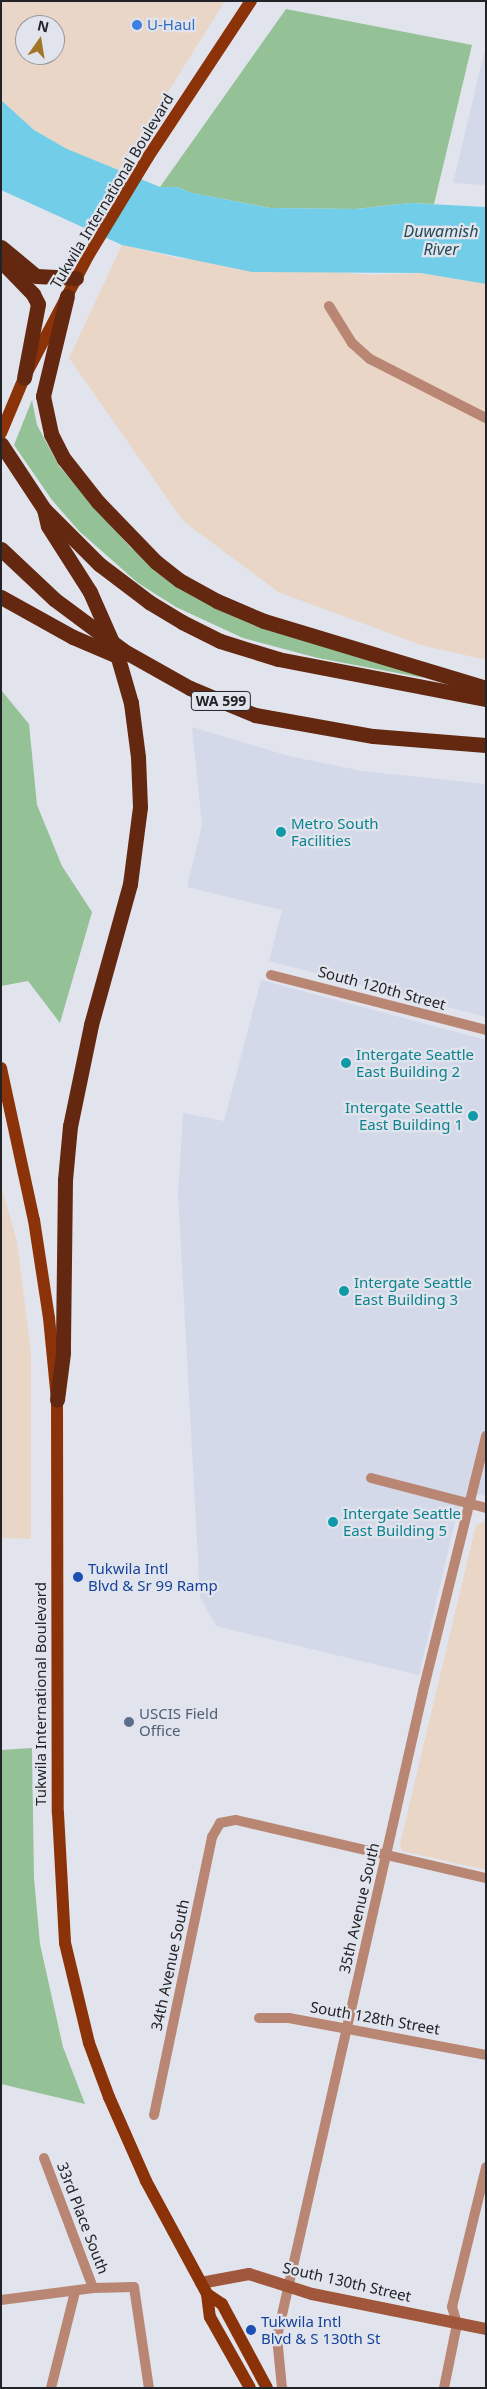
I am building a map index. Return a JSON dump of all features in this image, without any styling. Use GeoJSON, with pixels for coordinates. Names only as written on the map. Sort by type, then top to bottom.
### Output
{"type":"FeatureCollection","features":[{"type":"Feature","properties":{"kind":"highway"},"geometry":{"type":"LineString","coordinates":[[1,247],[36,276],[76,278]]}},
{"type":"Feature","properties":{"kind":"highway"},"geometry":{"type":"LineString","coordinates":[[1,261],[33,294],[38,304],[24,378]]}},
{"type":"Feature","properties":{"kind":"highway"},"geometry":{"type":"LineString","coordinates":[[67,296],[45,378],[42,396],[45,418],[64,459],[98,502],[156,562],[179,580],[217,601],[264,621],[486,688]]}},
{"type":"Feature","properties":{"kind":"highway"},"geometry":{"type":"LineString","coordinates":[[1,444],[44,508],[99,564],[142,596],[220,641],[278,660],[486,699]]}},
{"type":"Feature","properties":{"kind":"highway"},"geometry":{"type":"LineString","coordinates":[[44,508],[48,526],[90,592],[116,652],[131,703],[138,757],[138,841],[130,884],[84,1054],[70,1126],[65,1180],[64,1352],[57,1400]]}},
{"type":"Feature","properties":{"kind":"highway","name":"WA 599"},"geometry":{"type":"LineString","coordinates":[[1,549],[85,626],[124,652],[190,688],[255,715],[324,729],[486,745]]}},
{"type":"Feature","properties":{"kind":"highway"},"geometry":{"type":"LineString","coordinates":[[1,597],[73,637],[190,688]]}},
{"type":"Feature","properties":{"kind":"main road","name":"Tukwila International Boulevard"},"geometry":{"type":"LineString","coordinates":[[1,433],[24,378],[88,256],[148,157],[251,1]]}},
{"type":"Feature","properties":{"kind":"main road","name":"Tukwila International Boulevard"},"geometry":{"type":"LineString","coordinates":[[1,1068],[34,1220],[49,1318],[57,1400],[58,1813],[65,1943],[88,2042],[109,2097],[151,2189],[204,2288],[210,2316],[250,2388]]}},
{"type":"Feature","properties":{"kind":"main road","name":"Tukwila International Boulevard"},"geometry":{"type":"LineString","coordinates":[[204,2288],[222,2304],[267,2388]]}},
{"type":"Feature","properties":{"kind":"street"},"geometry":{"type":"LineString","coordinates":[[329,306],[352,343],[370,359],[486,418]]}},
{"type":"Feature","properties":{"kind":"street","name":"South 120th Street"},"geometry":{"type":"LineString","coordinates":[[271,975],[486,1030]]}},
{"type":"Feature","properties":{"kind":"street","name":"35th Avenue South"},"geometry":{"type":"LineString","coordinates":[[282,2388],[277,2337],[423,1691],[486,1436]]}},
{"type":"Feature","properties":{"kind":"street"},"geometry":{"type":"LineString","coordinates":[[371,1478],[486,1508]]}},
{"type":"Feature","properties":{"kind":"street","name":"34th Avenue South"},"geometry":{"type":"LineString","coordinates":[[154,2115],[212,1837],[220,1823],[236,1820],[387,1854]]}},
{"type":"Feature","properties":{"kind":"street"},"geometry":{"type":"LineString","coordinates":[[387,1854],[486,1878]]}},
{"type":"Feature","properties":{"kind":"street","name":"South 128th Street"},"geometry":{"type":"LineString","coordinates":[[259,2018],[289,2018],[486,2054]]}},
{"type":"Feature","properties":{"kind":"street","name":"33rd Place South"},"geometry":{"type":"LineString","coordinates":[[44,2158],[94,2288]]}},
{"type":"Feature","properties":{"kind":"street"},"geometry":{"type":"LineString","coordinates":[[444,2388],[457,2324],[452,2308],[486,2167]]}},
{"type":"Feature","properties":{"kind":"street","name":"South 130th Street"},"geometry":{"type":"LineString","coordinates":[[204,2288],[249,2274],[289,2286],[486,2329]]}},
{"type":"Feature","properties":{"kind":"street"},"geometry":{"type":"LineString","coordinates":[[1,2300],[128,2285],[136,2292],[149,2388]]}},
{"type":"Feature","properties":{"kind":"street"},"geometry":{"type":"LineString","coordinates":[[51,2388],[75,2292]]}},
{"type":"Feature","properties":{"kind":"shaded area"},"geometry":{"type":"Polygon","coordinates":[[[1,1],[225,1],[118,172],[67,149],[34,130],[1,100],[1,1]]]}},
{"type":"Feature","properties":{"kind":"shaded area"},"geometry":{"type":"Polygon","coordinates":[[[486,45],[486,185],[453,183],[486,45]]]}},
{"type":"Feature","properties":{"kind":"shaded area"},"geometry":{"type":"Polygon","coordinates":[[[122,245],[178,258],[372,275],[421,273],[486,284],[486,660],[421,645],[278,592],[183,521],[69,358],[122,245]]]}},
{"type":"Feature","properties":{"kind":"shaded area"},"geometry":{"type":"Polygon","coordinates":[[[192,727],[289,756],[362,771],[486,784],[486,1017],[269,961],[282,910],[187,887],[202,825],[192,727]]]}},
{"type":"Feature","properties":{"kind":"shaded area"},"geometry":{"type":"Polygon","coordinates":[[[261,980],[486,1040],[486,1496],[474,1494],[458,1509],[419,1675],[216,1626],[200,1597],[178,1193],[183,1113],[224,1121],[261,980]]]}},
{"type":"Feature","properties":{"kind":"shaded area"},"geometry":{"type":"Polygon","coordinates":[[[1,1184],[17,1242],[31,1353],[31,1539],[1,1538],[1,1184]]]}},
{"type":"Feature","properties":{"kind":"shaded area"},"geometry":{"type":"Polygon","coordinates":[[[486,1521],[486,1870],[402,1851],[400,1844],[476,1525],[486,1521]]]}},
{"type":"Feature","properties":{"kind":"green space"},"geometry":{"type":"Polygon","coordinates":[[[286,9],[472,45],[434,204],[410,203],[356,209],[270,208],[192,193],[177,187],[160,187],[286,9]]]}},
{"type":"Feature","properties":{"kind":"green space"},"geometry":{"type":"Polygon","coordinates":[[[32,400],[37,425],[59,466],[130,547],[163,574],[424,678],[318,658],[243,638],[176,607],[138,583],[79,531],[52,500],[14,445],[32,400]]]}},
{"type":"Feature","properties":{"kind":"green space"},"geometry":{"type":"Polygon","coordinates":[[[1,690],[29,724],[37,805],[62,866],[92,912],[60,1023],[28,981],[1,986],[1,690]]]}},
{"type":"Feature","properties":{"kind":"green space"},"geometry":{"type":"Polygon","coordinates":[[[32,1748],[34,1878],[40,1944],[63,2047],[85,2104],[1,2084],[1,1750],[32,1748]]]}},
{"type":"Feature","properties":{"kind":"water","name":"Duwamish River"},"geometry":{"type":"Polygon","coordinates":[[[1,100],[34,130],[67,149],[160,187],[177,187],[192,193],[270,208],[356,209],[410,203],[486,207],[486,284],[421,273],[252,272],[122,245],[1,190],[1,100]]]}},
{"type":"Feature","properties":{"kind":"place","name":"U-Haul"},"geometry":{"type":"Point","coordinates":[137,25]}},
{"type":"Feature","properties":{"kind":"place","name":"Metro South Facilities"},"geometry":{"type":"Point","coordinates":[281,832]}},
{"type":"Feature","properties":{"kind":"place","name":"Intergate Seattle East Building 2"},"geometry":{"type":"Point","coordinates":[346,1063]}},
{"type":"Feature","properties":{"kind":"place","name":"Intergate Seattle East Building 1"},"geometry":{"type":"Point","coordinates":[473,1116]}},
{"type":"Feature","properties":{"kind":"place","name":"Intergate Seattle East Building 3"},"geometry":{"type":"Point","coordinates":[344,1291]}},
{"type":"Feature","properties":{"kind":"place","name":"Intergate Seattle East Building 5"},"geometry":{"type":"Point","coordinates":[333,1522]}},
{"type":"Feature","properties":{"kind":"place","name":"Tukwila Intl Blvd & Sr 99 Ramp"},"geometry":{"type":"Point","coordinates":[78,1577]}},
{"type":"Feature","properties":{"kind":"place","name":"USCIS Field Office"},"geometry":{"type":"Point","coordinates":[129,1722]}},
{"type":"Feature","properties":{"kind":"place","name":"Tukwila Intl Blvd & S 130th St"},"geometry":{"type":"Point","coordinates":[251,2330]}}]}
